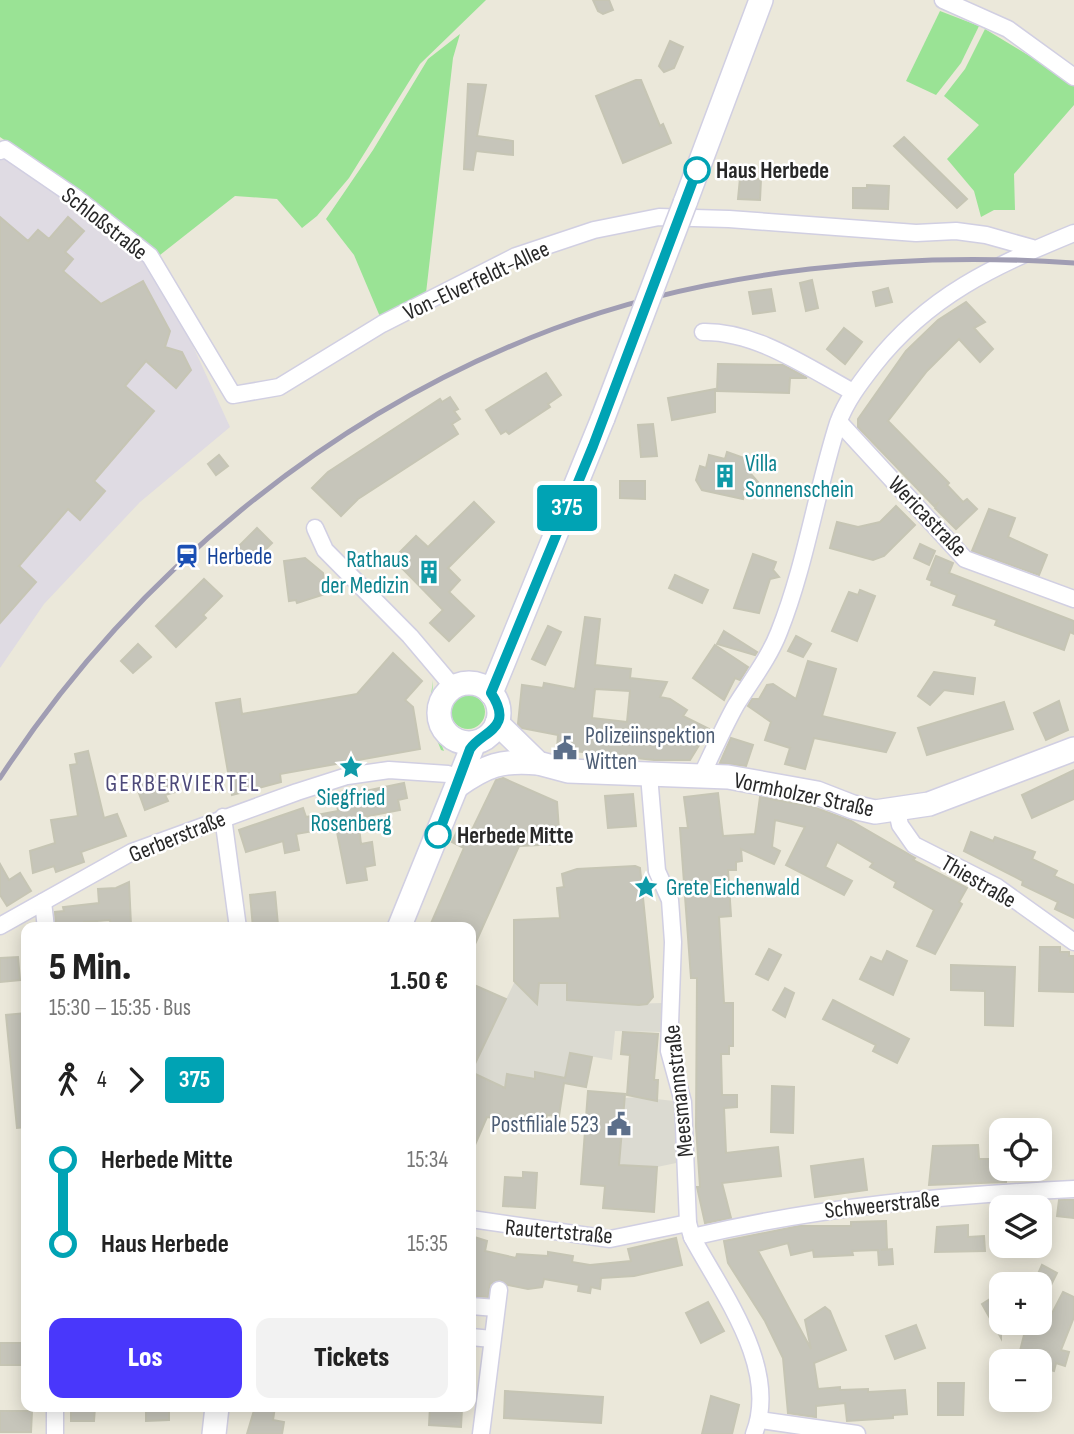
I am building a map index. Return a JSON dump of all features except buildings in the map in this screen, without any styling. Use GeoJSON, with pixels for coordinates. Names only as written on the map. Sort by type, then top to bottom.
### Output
{"type":"FeatureCollection","features":[{"type":"Feature","properties":{"kind":"main road"},"geometry":{"type":"LineString","coordinates":[[532,762],[440,723],[441,703],[472,688],[534,590],[603,418],[761,0]]}},
{"type":"Feature","properties":{"kind":"main road"},"geometry":{"type":"LineString","coordinates":[[401,922],[446,811],[453,780],[476,736],[498,708],[472,688]]}},
{"type":"Feature","properties":{"kind":"main road","name":"Vormholzer Straße"},"geometry":{"type":"LineString","coordinates":[[532,762],[568,771],[701,776],[777,784],[817,793],[875,812],[897,811],[929,804],[1074,749]]}},
{"type":"Feature","properties":{"kind":"main road"},"geometry":{"type":"LineString","coordinates":[[453,780],[496,763],[532,762]]}},
{"type":"Feature","properties":{"kind":"main road"},"geometry":{"type":"LineString","coordinates":[[214,1434],[216,1412]]}},
{"type":"Feature","properties":{"kind":"street"},"geometry":{"type":"LineString","coordinates":[[943,0],[1008,29],[1074,77]]}},
{"type":"Feature","properties":{"kind":"street","name":"Schloßstraße"},"geometry":{"type":"LineString","coordinates":[[0,150],[5,149],[75,197],[150,256],[229,393]]}},
{"type":"Feature","properties":{"kind":"street","name":"Von-Elverfeldt-Allee"},"geometry":{"type":"LineString","coordinates":[[229,393],[233,396],[258,393],[279,387],[392,318],[516,256],[594,230],[659,217],[729,219],[916,233],[956,231],[986,235],[1032,248]]}},
{"type":"Feature","properties":{"kind":"street"},"geometry":{"type":"LineString","coordinates":[[701,776],[715,741],[771,651],[779,632],[803,566],[839,422],[853,391],[899,333],[954,290],[1032,248],[1074,233]]}},
{"type":"Feature","properties":{"kind":"street"},"geometry":{"type":"LineString","coordinates":[[703,332],[719,332],[761,344],[853,391]]}},
{"type":"Feature","properties":{"kind":"street","name":"Wericastraße"},"geometry":{"type":"LineString","coordinates":[[839,422],[965,559],[1074,599]]}},
{"type":"Feature","properties":{"kind":"street"},"geometry":{"type":"LineString","coordinates":[[315,528],[326,550],[410,636],[472,688]]}},
{"type":"Feature","properties":{"kind":"street","name":"Gerberstraße"},"geometry":{"type":"LineString","coordinates":[[0,926],[132,852],[223,817],[347,776],[389,770],[453,780]]}},
{"type":"Feature","properties":{"kind":"street","name":"Meesmannstraße"},"geometry":{"type":"LineString","coordinates":[[649,775],[657,871],[670,900],[673,942],[669,1051],[683,1102],[690,1230],[754,1351],[762,1408],[757,1427]]}},
{"type":"Feature","properties":{"kind":"street","name":"Thiestraße"},"geometry":{"type":"LineString","coordinates":[[897,811],[900,825],[914,845],[997,887],[1074,942]]}},
{"type":"Feature","properties":{"kind":"street"},"geometry":{"type":"LineString","coordinates":[[223,817],[238,922]]}},
{"type":"Feature","properties":{"kind":"street"},"geometry":{"type":"LineString","coordinates":[[43,902],[45,922]]}},
{"type":"Feature","properties":{"kind":"street","name":"Schweerstraße"},"geometry":{"type":"LineString","coordinates":[[690,1230],[918,1199],[1074,1189]]}},
{"type":"Feature","properties":{"kind":"street","name":"Rautertstraße"},"geometry":{"type":"LineString","coordinates":[[476,1220],[610,1239],[690,1230]]}},
{"type":"Feature","properties":{"kind":"street"},"geometry":{"type":"LineString","coordinates":[[481,1434],[499,1290]]}},
{"type":"Feature","properties":{"kind":"street"},"geometry":{"type":"LineString","coordinates":[[476,1306],[496,1308]]}},
{"type":"Feature","properties":{"kind":"street"},"geometry":{"type":"LineString","coordinates":[[476,1337],[492,1339]]}},
{"type":"Feature","properties":{"kind":"street"},"geometry":{"type":"LineString","coordinates":[[55,1412],[55,1434]]}},
{"type":"Feature","properties":{"kind":"street"},"geometry":{"type":"LineString","coordinates":[[757,1427],[857,1434]]}},
{"type":"Feature","properties":{"kind":"shaded area"},"geometry":{"type":"Polygon","coordinates":[[[0,156],[5,156],[136,253],[164,283],[230,427],[140,502],[44,604],[0,668],[0,156]]]}},
{"type":"Feature","properties":{"kind":"shaded area"},"geometry":{"type":"Polygon","coordinates":[[[514,983],[528,983],[535,999],[539,983],[567,983],[567,1000],[625,1004],[662,1003],[662,1032],[615,1031],[612,1060],[571,1053],[565,1078],[536,1072],[535,1079],[508,1074],[505,1086],[498,1085],[476,1074],[476,1062],[514,983]]]}},
{"type":"Feature","properties":{"kind":"shaded area"},"geometry":{"type":"Polygon","coordinates":[[[625,1098],[683,1102],[681,1162],[657,1167],[619,1165],[625,1098]]]}},
{"type":"Feature","properties":{"kind":"green space"},"geometry":{"type":"Polygon","coordinates":[[[0,0],[486,0],[420,64],[349,178],[317,216],[302,228],[277,199],[235,196],[160,255],[77,190],[0,137],[0,0]]]}},
{"type":"Feature","properties":{"kind":"green space"},"geometry":{"type":"Polygon","coordinates":[[[940,11],[979,26],[961,63],[936,95],[906,81],[940,11]]]}},
{"type":"Feature","properties":{"kind":"green space"},"geometry":{"type":"Polygon","coordinates":[[[985,29],[1074,83],[1074,105],[1014,174],[1015,210],[994,210],[981,217],[974,191],[947,159],[979,125],[944,96],[965,69],[985,29]]]}},
{"type":"Feature","properties":{"kind":"green space"},"geometry":{"type":"Polygon","coordinates":[[[460,34],[453,58],[426,293],[381,319],[354,255],[326,219],[373,150],[428,59],[460,34]]]}},
{"type":"Feature","properties":{"kind":"green space"},"geometry":{"type":"Polygon","coordinates":[[[433,680],[431,718],[444,751],[441,750],[428,718],[433,680]]]}},
{"type":"Feature","properties":{"kind":"green space"},"geometry":{"type":"Polygon","coordinates":[[[468,695],[480,700],[485,712],[480,724],[468,729],[456,724],[451,712],[456,700],[468,695]]]}},
{"type":"Feature","properties":{"kind":"railway"},"geometry":{"type":"LineString","coordinates":[[0,778],[52,704],[110,635],[173,570],[241,510],[314,455],[390,407],[470,364],[553,329],[614,308],[743,279],[877,263],[944,260],[1074,263]]}},
{"type":"Feature","properties":{"kind":"bus line","name":"375"},"geometry":{"type":"LineString","coordinates":[[438,835],[470,749],[474,743],[491,734],[497,723],[498,708],[491,693],[593,446],[697,170]]}},
{"type":"Feature","properties":{"kind":"place","name":"Haus Herbede"},"geometry":{"type":"Point","coordinates":[697,170]}},
{"type":"Feature","properties":{"kind":"place","name":"Villa Sonnenschein"},"geometry":{"type":"Point","coordinates":[725,476]}},
{"type":"Feature","properties":{"kind":"place","name":"Herbede"},"geometry":{"type":"Point","coordinates":[187,556]}},
{"type":"Feature","properties":{"kind":"place","name":"Rathaus der Medizin"},"geometry":{"type":"Point","coordinates":[429,572]}},
{"type":"Feature","properties":{"kind":"place","name":"Polizeiinspektion Witten"},"geometry":{"type":"Point","coordinates":[565,748]}},
{"type":"Feature","properties":{"kind":"place","name":"Siegfried Rosenberg"},"geometry":{"type":"Point","coordinates":[351,767]}},
{"type":"Feature","properties":{"kind":"place","name":"Herbede Mitte"},"geometry":{"type":"Point","coordinates":[438,835]}},
{"type":"Feature","properties":{"kind":"place","name":"Grete Eichenwald"},"geometry":{"type":"Point","coordinates":[646,887]}},
{"type":"Feature","properties":{"kind":"place","name":"Postfiliale 523"},"geometry":{"type":"Point","coordinates":[619,1124]}},
{"type":"Feature","properties":{"kind":"district","name":"GERBERVIERTEL"},"geometry":{"type":"Point","coordinates":[183,783]}}]}
